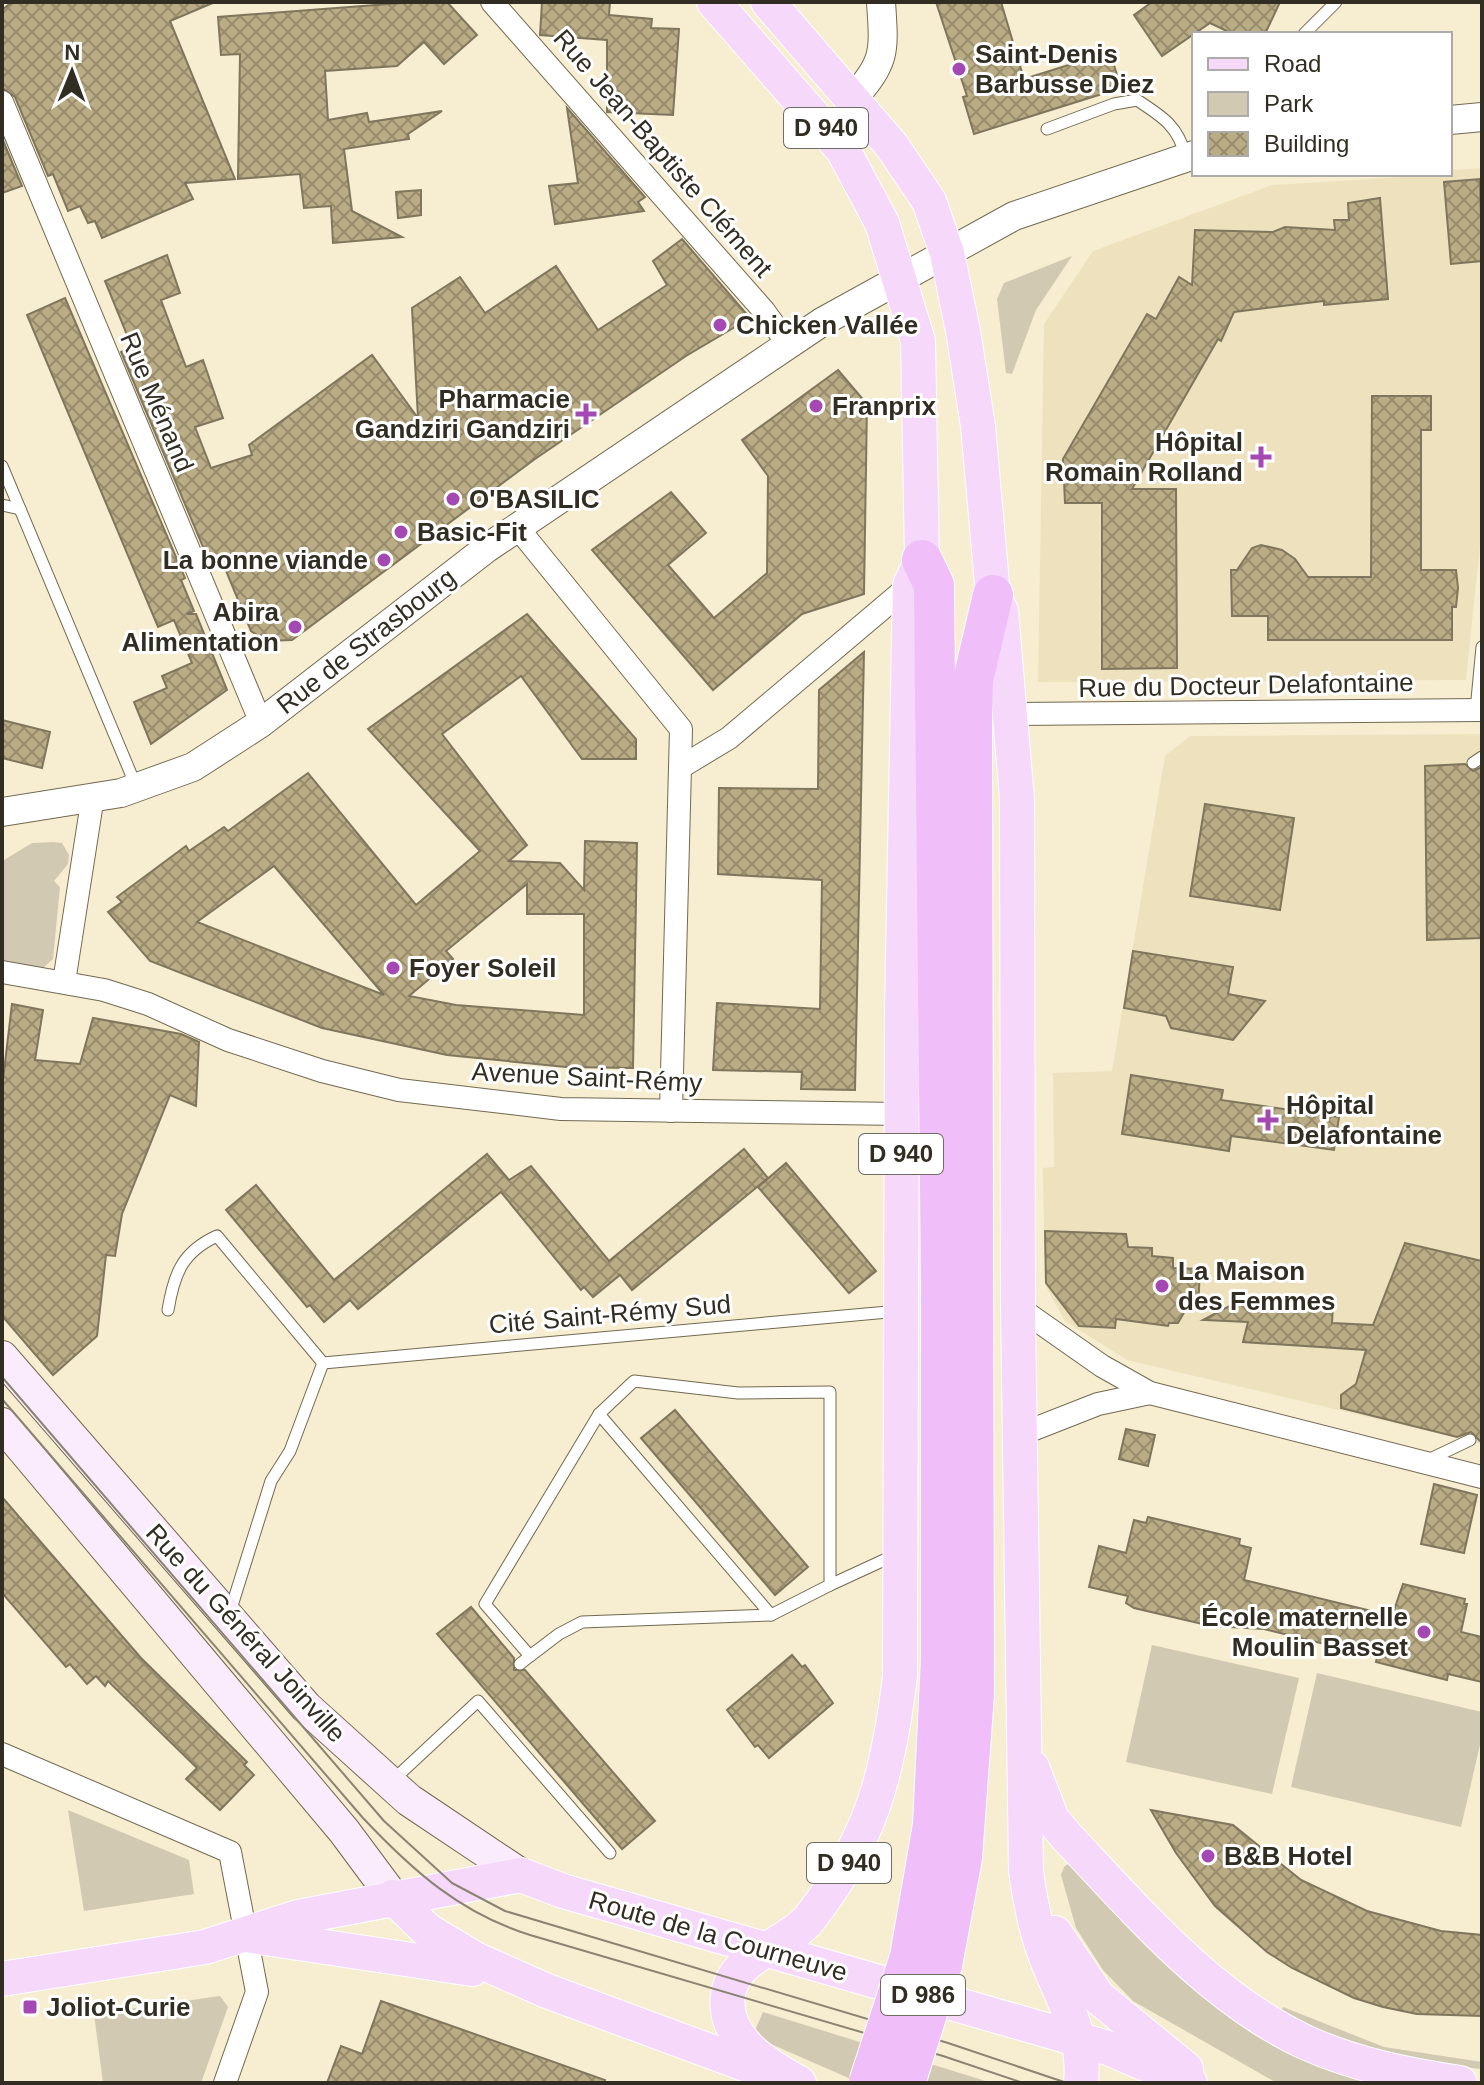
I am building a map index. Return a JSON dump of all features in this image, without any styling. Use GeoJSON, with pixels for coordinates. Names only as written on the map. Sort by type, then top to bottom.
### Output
{"type":"FeatureCollection","features":[{"type":"Feature","properties":{"kind":"highway"},"geometry":{"type":"LineString","coordinates":[[905,2083],[926,1961],[941,1658],[941,1287],[934,585],[916,572]]}},
{"type":"Feature","properties":{"kind":"highway"},"geometry":{"type":"LineString","coordinates":[[869,2083],[926,1961],[962,1858],[974,1694],[972,713],[973,680],[993,595]]}},
{"type":"Feature","properties":{"kind":"main road","name":"D 940"},"geometry":{"type":"LineString","coordinates":[[714,2],[843,150],[882,223],[901,278],[920,353],[901,1114],[900,1676],[891,1749],[876,1805],[848,1865],[807,1922],[766,1950],[732,1979],[727,2017],[753,2051],[798,2083]]}},
{"type":"Feature","properties":{"kind":"main road","name":"D 940"},"geometry":{"type":"LineString","coordinates":[[768,2],[892,146],[929,201],[947,253],[978,426],[993,595],[1001,611],[1017,799],[1019,1435],[1026,1871],[1046,1956],[1066,1998],[1079,2040],[1081,2083]]}},
{"type":"Feature","properties":{"kind":"main road","name":"Rue du Général Joinville"},"geometry":{"type":"LineString","coordinates":[[2,1357],[306,1707],[389,1784],[521,1875]]}},
{"type":"Feature","properties":{"kind":"main road","name":"Rue du Général Joinville"},"geometry":{"type":"LineString","coordinates":[[2,1424],[344,1831],[393,1897]]}},
{"type":"Feature","properties":{"kind":"main road"},"geometry":{"type":"LineString","coordinates":[[1023,1711],[1032,1767],[1052,1819],[1196,1968],[1249,2008],[1305,2042],[1354,2061],[1460,2083]]}},
{"type":"Feature","properties":{"kind":"main road"},"geometry":{"type":"LineString","coordinates":[[1026,1871],[1048,1921],[1098,1997],[1207,2083]]}},
{"type":"Feature","properties":{"kind":"main road"},"geometry":{"type":"LineString","coordinates":[[2,1979],[205,1947],[247,1936],[298,1917],[521,1875]]}},
{"type":"Feature","properties":{"kind":"main road","name":"Route de la Courneuve"},"geometry":{"type":"LineString","coordinates":[[521,1875],[563,1891],[1108,2048],[1190,2083]]}},
{"type":"Feature","properties":{"kind":"main road"},"geometry":{"type":"LineString","coordinates":[[393,1897],[427,1930],[449,1945],[547,1991]]}},
{"type":"Feature","properties":{"kind":"main road"},"geometry":{"type":"LineString","coordinates":[[247,1936],[461,1966],[547,1991],[798,2083]]}},
{"type":"Feature","properties":{"kind":"street","name":"Rue Jean-Baptiste Clément"},"geometry":{"type":"LineString","coordinates":[[492,2],[764,311],[788,344]]}},
{"type":"Feature","properties":{"kind":"street"},"geometry":{"type":"LineString","coordinates":[[853,98],[877,71],[884,55],[881,2]]}},
{"type":"Feature","properties":{"kind":"street","name":"Rue Ménand"},"geometry":{"type":"LineString","coordinates":[[2,102],[261,723]]}},
{"type":"Feature","properties":{"kind":"street"},"geometry":{"type":"LineString","coordinates":[[1452,120],[1482,117]]}},
{"type":"Feature","properties":{"kind":"street","name":"Rue de Strasbourg"},"geometry":{"type":"LineString","coordinates":[[2,812],[137,789],[193,767],[261,723],[517,527],[788,344],[1014,216],[1190,156]]}},
{"type":"Feature","properties":{"kind":"street"},"geometry":{"type":"LineString","coordinates":[[517,527],[681,729],[671,1111]]}},
{"type":"Feature","properties":{"kind":"street"},"geometry":{"type":"LineString","coordinates":[[681,767],[729,738],[916,572]]}},
{"type":"Feature","properties":{"kind":"street","name":"Rue du Docteur Delafontaine"},"geometry":{"type":"LineString","coordinates":[[1010,714],[1479,710]]}},
{"type":"Feature","properties":{"kind":"street"},"geometry":{"type":"LineString","coordinates":[[64,982],[93,796]]}},
{"type":"Feature","properties":{"kind":"street","name":"Avenue Saint-Rémy"},"geometry":{"type":"LineString","coordinates":[[2,972],[64,982],[148,1004],[228,1040],[322,1071],[399,1090],[561,1109],[901,1114]]}},
{"type":"Feature","properties":{"kind":"street"},"geometry":{"type":"LineString","coordinates":[[1018,1307],[1102,1366],[1150,1393],[1482,1477]]}},
{"type":"Feature","properties":{"kind":"street"},"geometry":{"type":"LineString","coordinates":[[1019,1435],[1098,1404],[1150,1393]]}},
{"type":"Feature","properties":{"kind":"street"},"geometry":{"type":"LineString","coordinates":[[2,1754],[230,1852],[257,1992],[225,2083]]}},
{"type":"Feature","properties":{"kind":"lane"},"geometry":{"type":"LineString","coordinates":[[1306,32],[1336,2]]}},
{"type":"Feature","properties":{"kind":"lane"},"geometry":{"type":"LineString","coordinates":[[1047,129],[1114,104],[1137,100],[1169,121],[1181,136],[1190,156]]}},
{"type":"Feature","properties":{"kind":"lane"},"geometry":{"type":"LineString","coordinates":[[2,466],[127,758],[137,789]]}},
{"type":"Feature","properties":{"kind":"lane"},"geometry":{"type":"LineString","coordinates":[[2,505],[20,509]]}},
{"type":"Feature","properties":{"kind":"lane"},"geometry":{"type":"LineString","coordinates":[[1479,710],[1482,647]]}},
{"type":"Feature","properties":{"kind":"lane"},"geometry":{"type":"LineString","coordinates":[[168,1310],[174,1272],[195,1246],[217,1236],[323,1363],[290,1451],[271,1481],[228,1619]]}},
{"type":"Feature","properties":{"kind":"lane","name":"Cité Saint-Rémy Sud"},"geometry":{"type":"LineString","coordinates":[[323,1363],[900,1311]]}},
{"type":"Feature","properties":{"kind":"lane"},"geometry":{"type":"LineString","coordinates":[[530,1656],[485,1604],[599,1414],[634,1381],[738,1393],[830,1392],[830,1585]]}},
{"type":"Feature","properties":{"kind":"lane"},"geometry":{"type":"LineString","coordinates":[[599,1414],[771,1615]]}},
{"type":"Feature","properties":{"kind":"lane"},"geometry":{"type":"LineString","coordinates":[[1424,1462],[1470,1440]]}},
{"type":"Feature","properties":{"kind":"lane"},"geometry":{"type":"LineString","coordinates":[[520,1664],[559,1634],[582,1622],[771,1615],[900,1553]]}},
{"type":"Feature","properties":{"kind":"lane"},"geometry":{"type":"LineString","coordinates":[[389,1784],[483,1697],[610,1853]]}},
{"type":"Feature","properties":{"kind":"shaded area","name":"Hôpital Romain Rolland"},"geometry":{"type":"Polygon","coordinates":[[[1482,168],[1482,527],[1466,680],[1038,682],[1044,324],[1093,251],[1272,185],[1452,176],[1452,170],[1482,168]]]}},
{"type":"Feature","properties":{"kind":"shaded area","name":"Hôpital Delafontaine"},"geometry":{"type":"Polygon","coordinates":[[[1482,734],[1482,1444],[1127,1360],[1065,1321],[1045,1285],[1043,1168],[1054,1167],[1053,1073],[1112,1071],[1165,756],[1190,736],[1482,734]]]}},
{"type":"Feature","properties":{"kind":"green space"},"geometry":{"type":"Polygon","coordinates":[[[1072,256],[1036,310],[1012,374],[1006,373],[997,299],[1004,283],[1072,256]]]}},
{"type":"Feature","properties":{"kind":"green space"},"geometry":{"type":"Polygon","coordinates":[[[32,843],[62,843],[69,855],[68,864],[54,881],[60,887],[53,959],[42,969],[2,965],[2,857],[4,860],[32,843]]]}},
{"type":"Feature","properties":{"kind":"green space"},"geometry":{"type":"Polygon","coordinates":[[[1152,1645],[1299,1678],[1272,1794],[1126,1762],[1152,1645]]]}},
{"type":"Feature","properties":{"kind":"green space"},"geometry":{"type":"Polygon","coordinates":[[[1317,1673],[1482,1712],[1482,1736],[1461,1827],[1291,1787],[1317,1673]]]}},
{"type":"Feature","properties":{"kind":"green space"},"geometry":{"type":"Polygon","coordinates":[[[68,1810],[189,1860],[194,1894],[84,1911],[68,1810]]]}},
{"type":"Feature","properties":{"kind":"green space"},"geometry":{"type":"Polygon","coordinates":[[[1074,1860],[1261,2031],[1318,2067],[1369,2083],[1277,2083],[1133,2001],[1103,1970],[1076,1928],[1061,1875],[1064,1867],[1074,1860]]]}},
{"type":"Feature","properties":{"kind":"green space"},"geometry":{"type":"Polygon","coordinates":[[[220,1996],[228,2007],[201,2083],[103,2083],[94,2014],[220,1996]]]}},
{"type":"Feature","properties":{"kind":"green space"},"geometry":{"type":"Polygon","coordinates":[[[1283,2007],[1384,2047],[1482,2062],[1482,2069],[1413,2062],[1336,2040],[1280,2014],[1283,2007]]]}},
{"type":"Feature","properties":{"kind":"green space"},"geometry":{"type":"Polygon","coordinates":[[[763,2012],[992,2083],[860,2083],[764,2041],[754,2033],[763,2012]]]}},
{"type":"Feature","properties":{"kind":"building"},"geometry":{"type":"Polygon","coordinates":[[[12,2],[215,2],[170,21],[235,179],[185,183],[193,199],[102,238],[95,221],[88,223],[80,206],[68,211],[53,174],[48,176],[15,97],[2,88],[2,10],[12,2]]]}},
{"type":"Feature","properties":{"kind":"building"},"geometry":{"type":"Polygon","coordinates":[[[447,2],[477,35],[444,64],[424,42],[397,66],[325,71],[328,120],[367,113],[369,122],[442,111],[408,134],[409,139],[344,149],[352,211],[402,237],[333,243],[331,206],[304,208],[300,174],[238,179],[240,54],[221,55],[218,17],[447,2]]]}},
{"type":"Feature","properties":{"kind":"building"},"geometry":{"type":"Polygon","coordinates":[[[542,2],[610,2],[609,15],[652,19],[651,28],[679,29],[673,115],[607,112],[607,40],[540,35],[542,2]]]}},
{"type":"Feature","properties":{"kind":"building"},"geometry":{"type":"Polygon","coordinates":[[[936,2],[1001,2],[1024,79],[1110,52],[1121,88],[974,134],[963,97],[967,96],[936,2]]]}},
{"type":"Feature","properties":{"kind":"building"},"geometry":{"type":"Polygon","coordinates":[[[1152,2],[1280,2],[1266,32],[1229,32],[1210,23],[1192,32],[1192,35],[1162,56],[1134,15],[1152,2]]]}},
{"type":"Feature","properties":{"kind":"building"},"geometry":{"type":"Polygon","coordinates":[[[567,108],[645,197],[638,202],[644,211],[555,224],[549,186],[578,183],[567,108]]]}},
{"type":"Feature","properties":{"kind":"building"},"geometry":{"type":"Polygon","coordinates":[[[2,138],[22,186],[2,193],[2,138]]]}},
{"type":"Feature","properties":{"kind":"building"},"geometry":{"type":"Polygon","coordinates":[[[1480,179],[1482,261],[1451,264],[1444,182],[1480,179]]]}},
{"type":"Feature","properties":{"kind":"building"},"geometry":{"type":"Polygon","coordinates":[[[421,190],[421,215],[398,218],[396,192],[421,190]]]}},
{"type":"Feature","properties":{"kind":"building"},"geometry":{"type":"Polygon","coordinates":[[[1380,198],[1388,299],[1324,305],[1324,301],[1234,312],[1221,341],[1218,339],[1132,489],[1176,489],[1177,668],[1102,669],[1102,503],[1065,503],[1063,459],[1147,314],[1156,319],[1179,277],[1192,285],[1195,230],[1273,232],[1285,227],[1335,230],[1334,220],[1349,220],[1348,203],[1380,198]]]}},
{"type":"Feature","properties":{"kind":"building"},"geometry":{"type":"Polygon","coordinates":[[[682,239],[750,318],[686,356],[535,459],[292,640],[266,641],[251,631],[222,561],[211,566],[121,352],[132,347],[105,281],[167,255],[180,293],[161,300],[186,367],[203,360],[223,418],[195,427],[211,468],[252,455],[249,445],[372,355],[418,418],[412,308],[460,277],[485,313],[556,266],[598,330],[667,285],[653,261],[682,239]]]}},
{"type":"Feature","properties":{"kind":"building"},"geometry":{"type":"Polygon","coordinates":[[[65,298],[185,578],[181,580],[194,611],[187,614],[196,614],[227,690],[151,744],[134,702],[167,688],[162,676],[192,663],[174,620],[158,627],[27,315],[65,298]]]}},
{"type":"Feature","properties":{"kind":"building"},"geometry":{"type":"Polygon","coordinates":[[[838,370],[867,404],[864,594],[802,614],[713,690],[592,550],[671,492],[706,533],[668,565],[714,618],[767,573],[768,476],[742,440],[838,370]]]}},
{"type":"Feature","properties":{"kind":"building"},"geometry":{"type":"Polygon","coordinates":[[[1372,396],[1431,396],[1431,430],[1421,430],[1421,570],[1456,570],[1458,588],[1456,607],[1452,607],[1452,640],[1268,640],[1268,616],[1232,616],[1231,570],[1237,570],[1252,548],[1261,545],[1282,550],[1295,559],[1308,577],[1371,577],[1372,396]]]}},
{"type":"Feature","properties":{"kind":"building"},"geometry":{"type":"Polygon","coordinates":[[[527,614],[636,739],[636,759],[582,759],[521,676],[442,734],[527,845],[509,861],[560,863],[584,890],[585,841],[637,843],[633,1068],[566,1067],[447,1055],[322,1028],[150,961],[108,912],[122,902],[117,897],[186,846],[189,851],[224,827],[228,831],[308,773],[416,905],[480,851],[368,729],[527,614]],[[274,866],[197,922],[384,995],[274,866]],[[527,884],[446,951],[453,959],[409,996],[456,1005],[584,1015],[584,914],[527,914],[527,884]]]}},
{"type":"Feature","properties":{"kind":"building"},"geometry":{"type":"Polygon","coordinates":[[[864,652],[855,1090],[801,1089],[802,1072],[713,1070],[717,1003],[820,1009],[822,880],[718,874],[719,788],[818,789],[819,690],[864,652]]]}},
{"type":"Feature","properties":{"kind":"building"},"geometry":{"type":"Polygon","coordinates":[[[2,720],[50,732],[42,768],[2,758],[2,720]]]}},
{"type":"Feature","properties":{"kind":"building"},"geometry":{"type":"Polygon","coordinates":[[[1465,764],[1473,771],[1482,767],[1482,938],[1427,940],[1425,766],[1465,764]]]}},
{"type":"Feature","properties":{"kind":"building"},"geometry":{"type":"Polygon","coordinates":[[[1205,804],[1294,818],[1280,910],[1190,896],[1205,804]]]}},
{"type":"Feature","properties":{"kind":"building"},"geometry":{"type":"Polygon","coordinates":[[[1133,951],[1233,967],[1228,994],[1265,1001],[1233,1040],[1171,1028],[1166,1016],[1124,1008],[1133,951]]]}},
{"type":"Feature","properties":{"kind":"building"},"geometry":{"type":"Polygon","coordinates":[[[12,1004],[43,1010],[35,1060],[80,1064],[93,1018],[181,1034],[199,1042],[196,1106],[170,1095],[122,1214],[115,1256],[106,1255],[97,1336],[53,1375],[2,1316],[2,1088],[12,1004]]]}},
{"type":"Feature","properties":{"kind":"building"},"geometry":{"type":"Polygon","coordinates":[[[1131,1075],[1223,1090],[1221,1100],[1339,1117],[1334,1150],[1231,1136],[1229,1151],[1122,1134],[1131,1075]]]}},
{"type":"Feature","properties":{"kind":"building"},"geometry":{"type":"Polygon","coordinates":[[[744,1149],[768,1178],[632,1290],[620,1275],[593,1297],[584,1287],[581,1290],[501,1192],[358,1309],[350,1300],[324,1322],[310,1305],[307,1307],[226,1210],[256,1185],[334,1280],[487,1154],[509,1180],[531,1166],[609,1261],[744,1149]]]}},
{"type":"Feature","properties":{"kind":"building"},"geometry":{"type":"Polygon","coordinates":[[[786,1163],[876,1271],[849,1293],[758,1187],[786,1163]]]}},
{"type":"Feature","properties":{"kind":"building"},"geometry":{"type":"Polygon","coordinates":[[[1045,1231],[1126,1234],[1128,1247],[1152,1248],[1152,1256],[1173,1258],[1173,1268],[1200,1269],[1198,1310],[1186,1309],[1178,1323],[1169,1323],[1168,1326],[1116,1319],[1115,1328],[1079,1326],[1046,1283],[1045,1231]]]}},
{"type":"Feature","properties":{"kind":"building"},"geometry":{"type":"Polygon","coordinates":[[[1405,1243],[1482,1261],[1482,1443],[1471,1432],[1457,1437],[1341,1408],[1341,1395],[1356,1384],[1366,1350],[1243,1342],[1248,1322],[1203,1320],[1241,1300],[1333,1305],[1332,1323],[1373,1325],[1405,1243]]]}},
{"type":"Feature","properties":{"kind":"building"},"geometry":{"type":"Polygon","coordinates":[[[675,1410],[808,1567],[775,1595],[641,1438],[675,1410]]]}},
{"type":"Feature","properties":{"kind":"building"},"geometry":{"type":"Polygon","coordinates":[[[1126,1429],[1155,1435],[1148,1466],[1119,1459],[1126,1429]]]}},
{"type":"Feature","properties":{"kind":"building"},"geometry":{"type":"Polygon","coordinates":[[[1434,1484],[1477,1495],[1464,1553],[1421,1544],[1434,1484]]]}},
{"type":"Feature","properties":{"kind":"building"},"geometry":{"type":"Polygon","coordinates":[[[2,1497],[141,1658],[247,1762],[244,1765],[254,1775],[220,1810],[186,1779],[197,1768],[108,1681],[105,1686],[96,1676],[87,1684],[70,1664],[66,1667],[2,1593],[2,1497]]]}},
{"type":"Feature","properties":{"kind":"building"},"geometry":{"type":"Polygon","coordinates":[[[1148,1517],[1240,1539],[1239,1545],[1251,1548],[1244,1580],[1392,1616],[1403,1584],[1465,1599],[1464,1604],[1467,1604],[1461,1632],[1482,1637],[1482,1682],[1448,1674],[1447,1680],[1376,1662],[1377,1657],[1264,1629],[1211,1626],[1134,1608],[1126,1603],[1128,1596],[1089,1587],[1099,1546],[1126,1553],[1134,1520],[1146,1523],[1148,1517]]]}},
{"type":"Feature","properties":{"kind":"building"},"geometry":{"type":"Polygon","coordinates":[[[471,1607],[514,1658],[514,1670],[525,1670],[655,1821],[622,1849],[437,1634],[471,1607]]]}},
{"type":"Feature","properties":{"kind":"building"},"geometry":{"type":"Polygon","coordinates":[[[792,1655],[802,1667],[805,1665],[833,1703],[769,1758],[758,1745],[755,1747],[727,1710],[792,1655]]]}},
{"type":"Feature","properties":{"kind":"building"},"geometry":{"type":"Polygon","coordinates":[[[1151,1810],[1233,1825],[1301,1880],[1367,1911],[1441,1931],[1482,1935],[1482,2016],[1417,2014],[1383,2007],[1354,1998],[1292,1968],[1267,1952],[1215,1906],[1176,1853],[1151,1810]]]}},
{"type":"Feature","properties":{"kind":"building"},"geometry":{"type":"Polygon","coordinates":[[[381,2001],[605,2080],[604,2083],[327,2083],[341,2046],[362,2054],[381,2001]]]}},
{"type":"Feature","properties":{"kind":"tram line"},"geometry":{"type":"LineString","coordinates":[[2,1377],[384,1821],[452,1883],[505,1911],[948,2043],[1067,2083]]}},
{"type":"Feature","properties":{"kind":"tram line"},"geometry":{"type":"LineString","coordinates":[[2,1399],[363,1818],[400,1856],[439,1888],[481,1915],[530,1935],[943,2056],[1023,2083]]}},
{"type":"Feature","properties":{"kind":"place","name":"Saint-Denis Barbusse Diez"},"geometry":{"type":"Point","coordinates":[959,69]}},
{"type":"Feature","properties":{"kind":"place","name":"Chicken Vallée"},"geometry":{"type":"Point","coordinates":[720,325]}},
{"type":"Feature","properties":{"kind":"place","name":"Franprix"},"geometry":{"type":"Point","coordinates":[816,406]}},
{"type":"Feature","properties":{"kind":"place","name":"Pharmacie Gandziri Gandziri"},"geometry":{"type":"Point","coordinates":[586,414]}},
{"type":"Feature","properties":{"kind":"place","name":"Hôpital Romain Rolland"},"geometry":{"type":"Point","coordinates":[1261,457]}},
{"type":"Feature","properties":{"kind":"place","name":"O'BASILIC"},"geometry":{"type":"Point","coordinates":[453,499]}},
{"type":"Feature","properties":{"kind":"place","name":"Basic-Fit"},"geometry":{"type":"Point","coordinates":[401,532]}},
{"type":"Feature","properties":{"kind":"place","name":"La bonne viande"},"geometry":{"type":"Point","coordinates":[384,560]}},
{"type":"Feature","properties":{"kind":"place","name":"Abira Alimentation"},"geometry":{"type":"Point","coordinates":[295,627]}},
{"type":"Feature","properties":{"kind":"place","name":"Foyer Soleil"},"geometry":{"type":"Point","coordinates":[393,968]}},
{"type":"Feature","properties":{"kind":"place","name":"Hôpital Delafontaine"},"geometry":{"type":"Point","coordinates":[1268,1120]}},
{"type":"Feature","properties":{"kind":"place","name":"La Maison des Femmes"},"geometry":{"type":"Point","coordinates":[1162,1286]}},
{"type":"Feature","properties":{"kind":"place","name":"École maternelle Moulin Basset"},"geometry":{"type":"Point","coordinates":[1424,1632]}},
{"type":"Feature","properties":{"kind":"place","name":"B&B Hotel"},"geometry":{"type":"Point","coordinates":[1208,1856]}},
{"type":"Feature","properties":{"kind":"place","name":"Joliot-Curie"},"geometry":{"type":"Point","coordinates":[30,2007]}}]}
